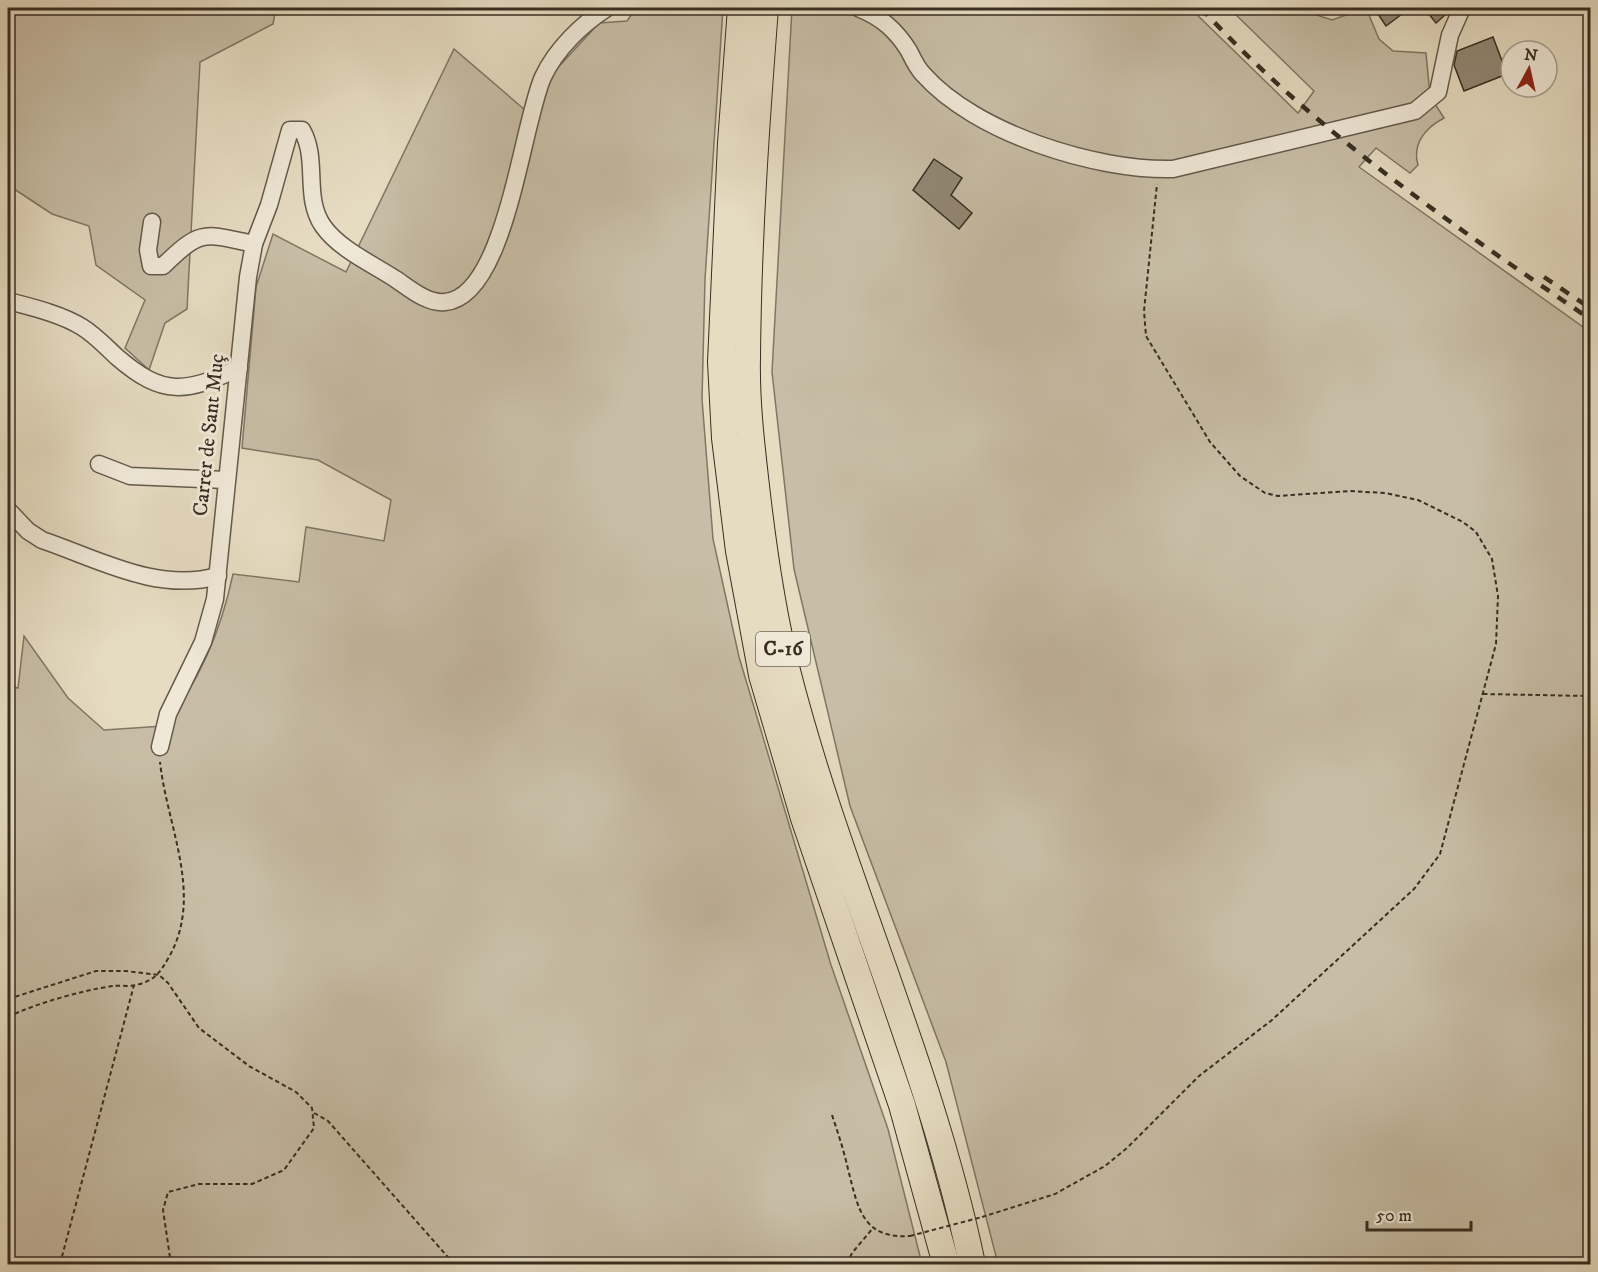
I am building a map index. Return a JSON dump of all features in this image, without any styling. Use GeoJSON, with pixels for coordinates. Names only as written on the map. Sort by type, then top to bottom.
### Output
{"type":"FeatureCollection","features":[{"type":"Feature","properties":{"kind":"highway","name":"C-16"},"geometry":{"type":"LineString","coordinates":[[741,8],[731,143],[721,362],[725,438],[739,551],[765,686],[804,818],[902,1105],[946,1264]]}},
{"type":"Feature","properties":{"kind":"highway","name":"C-16"},"geometry":{"type":"LineString","coordinates":[[765,8],[755,147],[746,358],[750,431],[763,547],[787,670],[828,810],[929,1104],[972,1264]]}},
{"type":"Feature","properties":{"kind":"street","name":"Carrer de Sant Muç"},"geometry":{"type":"LineString","coordinates":[[160,747],[164,726],[178,689],[203,642],[212,614],[218,576],[245,298],[254,244],[274,189],[290,130],[296,128],[302,130],[310,147],[314,205],[322,224],[329,233],[420,295],[442,303],[453,301],[468,290],[478,278],[502,229],[544,75],[568,41],[582,26],[607,8]]}},
{"type":"Feature","properties":{"kind":"street"},"geometry":{"type":"LineString","coordinates":[[858,8],[886,22],[896,33],[922,74],[961,107],[1051,150],[1118,165],[1159,169],[1173,169],[1414,111],[1438,92],[1450,35],[1462,8]]}},
{"type":"Feature","properties":{"kind":"street"},"geometry":{"type":"LineString","coordinates":[[152,222],[148,250],[152,266],[163,266],[194,238],[213,237],[254,244]]}},
{"type":"Feature","properties":{"kind":"street"},"geometry":{"type":"LineString","coordinates":[[8,301],[69,320],[101,341],[129,367],[162,385],[187,388],[200,385],[239,368]]}},
{"type":"Feature","properties":{"kind":"street"},"geometry":{"type":"LineString","coordinates":[[99,464],[130,476],[226,480]]}},
{"type":"Feature","properties":{"kind":"street"},"geometry":{"type":"LineString","coordinates":[[8,510],[28,531],[42,540],[142,575],[184,582],[218,576]]}},
{"type":"Feature","properties":{"kind":"path"},"geometry":{"type":"LineString","coordinates":[[832,1114],[860,1212],[873,1228],[894,1237],[910,1236],[982,1217],[1055,1194],[1105,1166],[1127,1148],[1199,1076],[1272,1020],[1407,897],[1440,854],[1496,644],[1498,596],[1492,559],[1476,532],[1441,510],[1418,500],[1386,493],[1350,491],[1278,496],[1251,486],[1226,462],[1194,418],[1172,377],[1152,347],[1144,323],[1159,169]]}},
{"type":"Feature","properties":{"kind":"path"},"geometry":{"type":"LineString","coordinates":[[1483,694],[1590,696]]}},
{"type":"Feature","properties":{"kind":"path"},"geometry":{"type":"LineString","coordinates":[[8,1017],[86,991],[134,985],[159,975],[173,950],[185,913],[182,867],[162,784],[160,747]]}},
{"type":"Feature","properties":{"kind":"path"},"geometry":{"type":"LineString","coordinates":[[8,999],[96,971],[126,971],[159,975],[168,983],[199,1028],[249,1066],[296,1092],[308,1103],[314,1113],[314,1128],[284,1170],[252,1184],[199,1184],[168,1192],[163,1210],[171,1264]]}},
{"type":"Feature","properties":{"kind":"path"},"geometry":{"type":"LineString","coordinates":[[60,1264],[134,985]]}},
{"type":"Feature","properties":{"kind":"path"},"geometry":{"type":"LineString","coordinates":[[314,1113],[328,1120],[454,1264]]}},
{"type":"Feature","properties":{"kind":"path"},"geometry":{"type":"LineString","coordinates":[[847,1264],[852,1253],[873,1228]]}},
{"type":"Feature","properties":{"kind":"shaded area"},"geometry":{"type":"Polygon","coordinates":[[[8,8],[276,8],[273,24],[200,62],[187,309],[165,323],[149,370],[125,348],[145,300],[96,265],[89,226],[52,214],[8,185],[8,8]]]}},
{"type":"Feature","properties":{"kind":"shaded area"},"geometry":{"type":"Polygon","coordinates":[[[636,8],[723,8],[705,279],[702,399],[713,539],[739,657],[831,965],[888,1129],[922,1264],[8,1264],[8,686],[18,688],[24,636],[68,698],[104,730],[164,726],[188,691],[207,654],[222,615],[233,574],[299,582],[306,527],[384,541],[391,500],[318,460],[242,448],[256,287],[273,234],[346,272],[454,49],[525,110],[551,75],[599,23],[627,21],[636,8]]]}},
{"type":"Feature","properties":{"kind":"shaded area"},"geometry":{"type":"Polygon","coordinates":[[[792,8],[1190,8],[1298,113],[1314,91],[1229,8],[1295,8],[1332,20],[1366,8],[1379,39],[1393,51],[1426,53],[1430,96],[1444,118],[1422,137],[1417,150],[1418,165],[1410,173],[1376,148],[1359,167],[1590,332],[1590,1264],[998,1264],[946,1062],[850,806],[794,569],[772,372],[792,8]]]}},
{"type":"Feature","properties":{"kind":"building"},"geometry":{"type":"Polygon","coordinates":[[[1374,8],[1410,8],[1386,26],[1374,8]]]}},
{"type":"Feature","properties":{"kind":"building"},"geometry":{"type":"Polygon","coordinates":[[[1424,8],[1439,8],[1445,15],[1436,23],[1424,8]]]}},
{"type":"Feature","properties":{"kind":"building"},"geometry":{"type":"Polygon","coordinates":[[[1493,37],[1499,53],[1499,77],[1464,91],[1454,65],[1457,51],[1493,37]]]}},
{"type":"Feature","properties":{"kind":"building"},"geometry":{"type":"Polygon","coordinates":[[[934,159],[962,178],[951,195],[972,213],[959,229],[913,190],[934,159]]]}},
{"type":"Feature","properties":{"kind":"railway"},"geometry":{"type":"LineString","coordinates":[[1201,8],[1245,53],[1338,136],[1437,212],[1590,319]]}},
{"type":"Feature","properties":{"kind":"railway"},"geometry":{"type":"LineString","coordinates":[[1544,277],[1590,308]]}}]}
